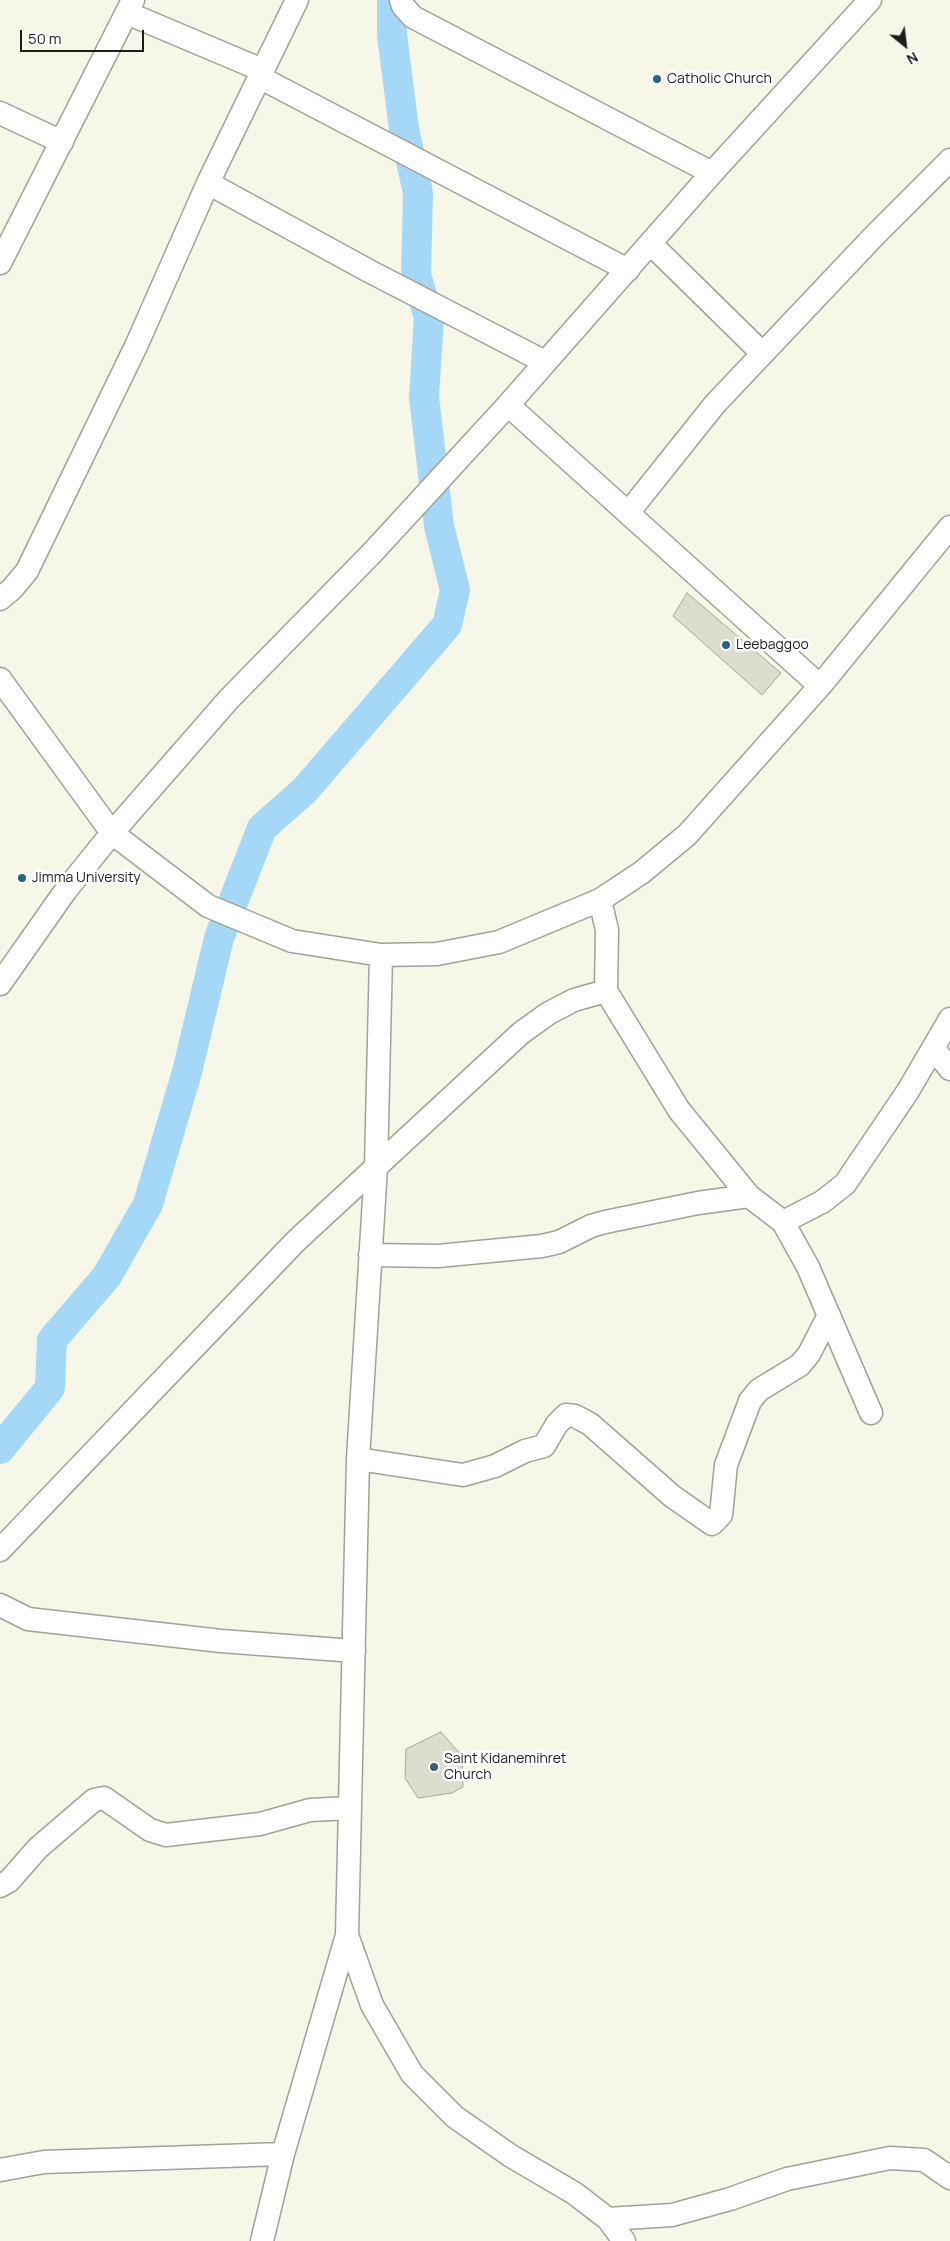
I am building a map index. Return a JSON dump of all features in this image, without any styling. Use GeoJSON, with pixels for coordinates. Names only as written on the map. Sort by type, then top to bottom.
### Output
{"type":"FeatureCollection","features":[{"type":"Feature","properties":{"kind":"street"},"geometry":{"type":"LineString","coordinates":[[0,599],[12,589],[27,571],[137,344],[208,183],[297,0]]}},
{"type":"Feature","properties":{"kind":"street"},"geometry":{"type":"LineString","coordinates":[[401,0],[403,6],[413,17],[712,173]]}},
{"type":"Feature","properties":{"kind":"street"},"geometry":{"type":"LineString","coordinates":[[0,984],[66,890],[112,833],[229,699],[372,552],[508,405],[712,173],[870,0]]}},
{"type":"Feature","properties":{"kind":"street"},"geometry":{"type":"LineString","coordinates":[[0,263],[130,6],[260,73],[628,270]]}},
{"type":"Feature","properties":{"kind":"street"},"geometry":{"type":"LineString","coordinates":[[0,114],[62,142]]}},
{"type":"Feature","properties":{"kind":"street"},"geometry":{"type":"LineString","coordinates":[[628,513],[715,404],[876,234],[950,160]]}},
{"type":"Feature","properties":{"kind":"street"},"geometry":{"type":"LineString","coordinates":[[208,183],[369,271],[545,362]]}},
{"type":"Feature","properties":{"kind":"street"},"geometry":{"type":"LineString","coordinates":[[651,244],[762,354]]}},
{"type":"Feature","properties":{"kind":"street"},"geometry":{"type":"LineString","coordinates":[[508,405],[820,686]]}},
{"type":"Feature","properties":{"kind":"street"},"geometry":{"type":"LineString","coordinates":[[0,680],[112,833],[208,906],[292,941],[381,955],[437,954],[499,942],[600,900],[641,873],[687,836],[820,686],[949,531]]}},
{"type":"Feature","properties":{"kind":"street"},"geometry":{"type":"LineString","coordinates":[[600,900],[607,930],[606,991],[679,1110],[750,1196],[783,1222],[808,1267],[872,1413]]}},
{"type":"Feature","properties":{"kind":"street"},"geometry":{"type":"LineString","coordinates":[[262,2241],[284,2154],[347,1935],[358,1459],[376,1167],[381,955]]}},
{"type":"Feature","properties":{"kind":"street"},"geometry":{"type":"LineString","coordinates":[[0,1550],[296,1241],[521,1033],[549,1013],[574,1000],[606,991]]}},
{"type":"Feature","properties":{"kind":"street"},"geometry":{"type":"LineString","coordinates":[[783,1222],[822,1202],[844,1184],[908,1091],[950,1019]]}},
{"type":"Feature","properties":{"kind":"street"},"geometry":{"type":"LineString","coordinates":[[934,1049],[950,1068]]}},
{"type":"Feature","properties":{"kind":"street"},"geometry":{"type":"LineString","coordinates":[[370,1255],[438,1256],[542,1246],[559,1242],[591,1226],[605,1222],[698,1203],[750,1196]]}},
{"type":"Feature","properties":{"kind":"street"},"geometry":{"type":"LineString","coordinates":[[358,1459],[463,1475],[495,1466],[525,1451],[544,1446],[557,1424],[566,1415],[575,1416],[590,1424],[672,1496],[712,1524],[722,1515],[726,1466],[750,1401],[759,1390],[800,1365],[829,1315]]}},
{"type":"Feature","properties":{"kind":"street"},"geometry":{"type":"LineString","coordinates":[[0,1606],[28,1619],[221,1641],[354,1651]]}},
{"type":"Feature","properties":{"kind":"street"},"geometry":{"type":"LineString","coordinates":[[0,1886],[9,1881],[38,1848],[94,1800],[104,1798],[150,1830],[166,1835],[260,1824],[310,1810],[350,1808]]}},
{"type":"Feature","properties":{"kind":"street"},"geometry":{"type":"LineString","coordinates":[[347,1935],[372,2004],[412,2074],[455,2117],[511,2156],[574,2193],[608,2219],[624,2241]]}},
{"type":"Feature","properties":{"kind":"street"},"geometry":{"type":"LineString","coordinates":[[0,2170],[44,2162],[284,2154]]}},
{"type":"Feature","properties":{"kind":"street"},"geometry":{"type":"LineString","coordinates":[[608,2219],[672,2215],[730,2199],[787,2179],[890,2158],[924,2160],[950,2178]]}},
{"type":"Feature","properties":{"kind":"building","name":"Leebaggoo"},"geometry":{"type":"Polygon","coordinates":[[[687,593],[781,673],[762,695],[673,616],[687,593]]]}},
{"type":"Feature","properties":{"kind":"building","name":"Saint Kidanemihret Church"},"geometry":{"type":"Polygon","coordinates":[[[441,1732],[462,1756],[463,1787],[452,1793],[418,1798],[405,1778],[406,1749],[441,1732]]]}},
{"type":"Feature","properties":{"kind":"waterway"},"geometry":{"type":"LineString","coordinates":[[0,1449],[50,1388],[52,1340],[107,1276],[148,1204],[187,1072],[219,938],[262,828],[304,791],[447,625],[455,590],[439,526],[424,397],[429,317],[416,275],[418,193],[404,129],[392,35],[392,0]]}},
{"type":"Feature","properties":{"kind":"place","name":"Catholic Church"},"geometry":{"type":"Point","coordinates":[657,79]}},
{"type":"Feature","properties":{"kind":"place","name":"Leebaggoo"},"geometry":{"type":"Point","coordinates":[726,645]}},
{"type":"Feature","properties":{"kind":"place","name":"Jimma University"},"geometry":{"type":"Point","coordinates":[22,878]}},
{"type":"Feature","properties":{"kind":"place","name":"Saint Kidanemihret Church"},"geometry":{"type":"Point","coordinates":[434,1767]}}]}
